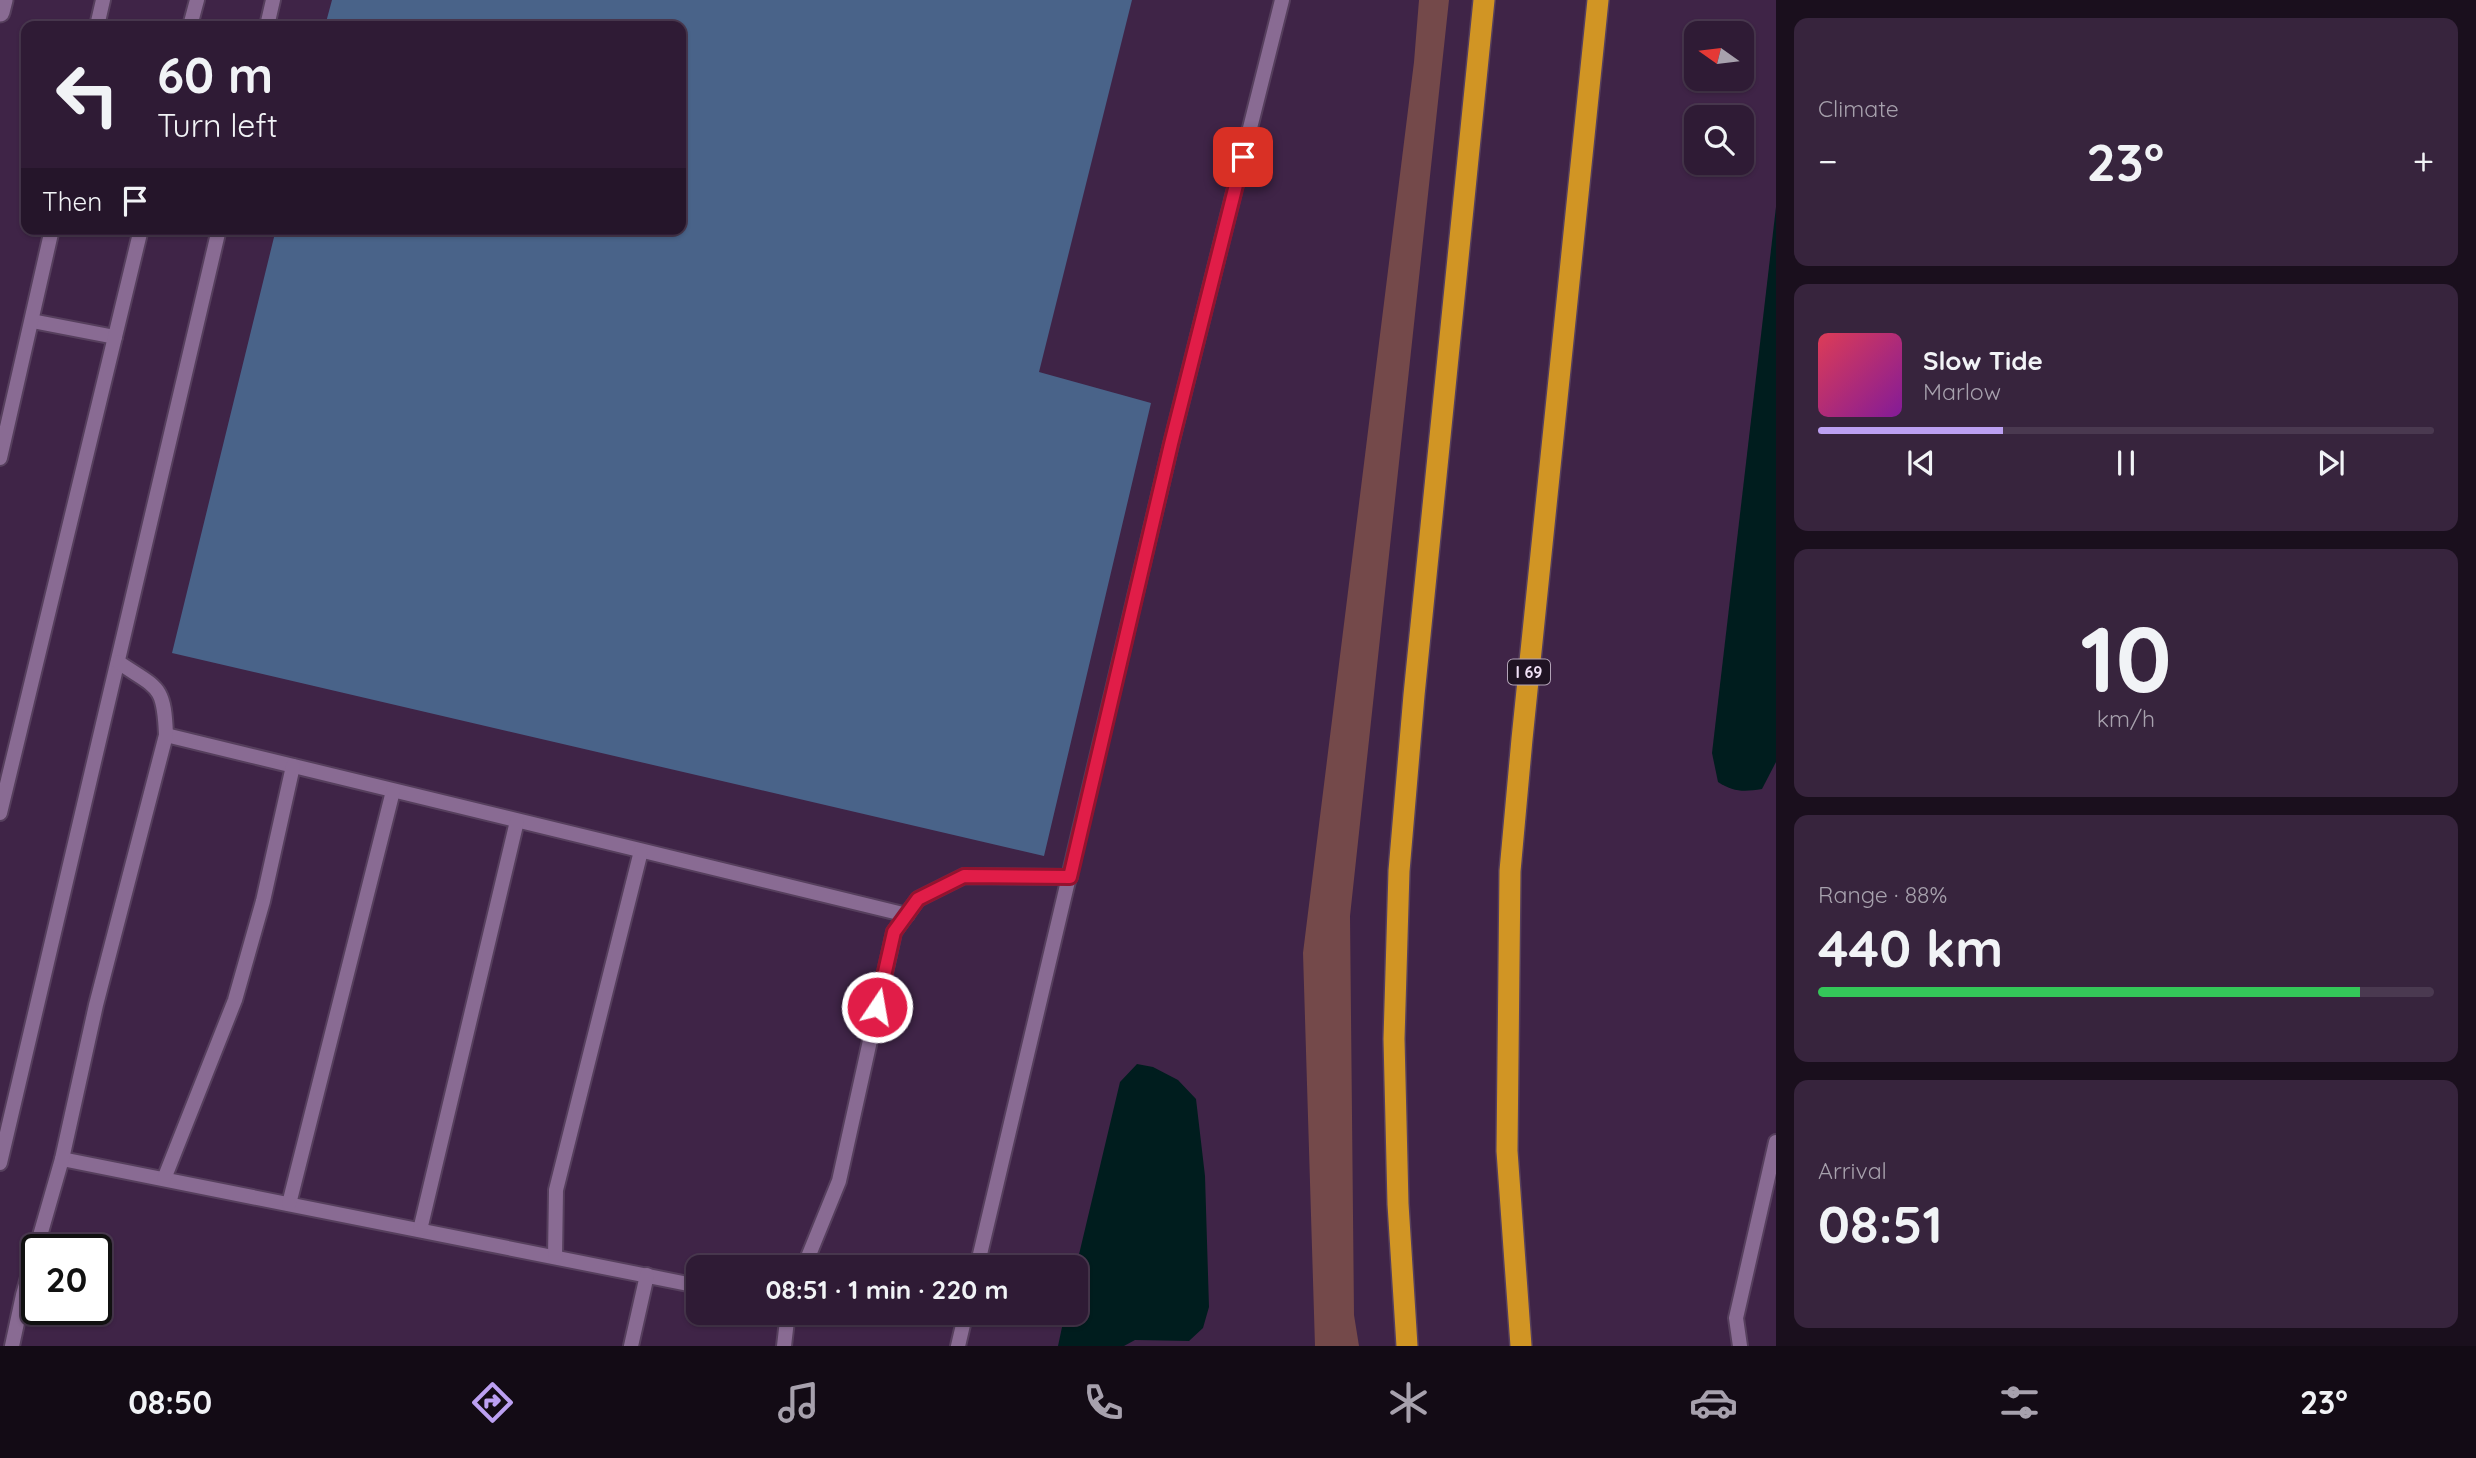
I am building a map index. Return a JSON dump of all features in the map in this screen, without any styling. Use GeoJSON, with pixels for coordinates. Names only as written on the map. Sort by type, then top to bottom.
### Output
{"type":"FeatureCollection","features":[{"type":"Feature","properties":{"kind":"highway"},"geometry":{"type":"LineString","coordinates":[[1407,1346],[1398,1204],[1395,1052],[1399,871],[1414,695],[1484,0]]}},
{"type":"Feature","properties":{"kind":"highway","name":"I 69"},"geometry":{"type":"LineString","coordinates":[[1521,1346],[1507,1151],[1510,871],[1598,0]]}},
{"type":"Feature","properties":{"kind":"street"},"geometry":{"type":"LineString","coordinates":[[0,12],[3,0]]}},
{"type":"Feature","properties":{"kind":"lane"},"geometry":{"type":"LineString","coordinates":[[98,21],[103,0]]}},
{"type":"Feature","properties":{"kind":"lane"},"geometry":{"type":"LineString","coordinates":[[191,21],[197,0]]}},
{"type":"Feature","properties":{"kind":"lane"},"geometry":{"type":"LineString","coordinates":[[268,21],[273,0]]}},
{"type":"Feature","properties":{"kind":"lane"},"geometry":{"type":"LineString","coordinates":[[980,1255],[1171,444],[1282,0]]}},
{"type":"Feature","properties":{"kind":"lane"},"geometry":{"type":"LineString","coordinates":[[0,458],[51,235]]}},
{"type":"Feature","properties":{"kind":"lane"},"geometry":{"type":"LineString","coordinates":[[0,811],[140,235]]}},
{"type":"Feature","properties":{"kind":"lane"},"geometry":{"type":"LineString","coordinates":[[0,1163],[218,235]]}},
{"type":"Feature","properties":{"kind":"lane"},"geometry":{"type":"LineString","coordinates":[[32,321],[115,337]]}},
{"type":"Feature","properties":{"kind":"lane"},"geometry":{"type":"LineString","coordinates":[[12,1346],[23,1295],[62,1159],[102,980],[166,735],[165,703],[155,686],[118,662]]}},
{"type":"Feature","properties":{"kind":"lane"},"geometry":{"type":"LineString","coordinates":[[166,735],[907,915]]}},
{"type":"Feature","properties":{"kind":"lane"},"geometry":{"type":"LineString","coordinates":[[164,1179],[235,1000],[262,901],[293,766]]}},
{"type":"Feature","properties":{"kind":"lane"},"geometry":{"type":"LineString","coordinates":[[289,1204],[393,791]]}},
{"type":"Feature","properties":{"kind":"lane"},"geometry":{"type":"LineString","coordinates":[[420,1230],[517,821]]}},
{"type":"Feature","properties":{"kind":"lane"},"geometry":{"type":"LineString","coordinates":[[555,1257],[556,1190],[641,851]]}},
{"type":"Feature","properties":{"kind":"lane"},"geometry":{"type":"LineString","coordinates":[[809,1255],[839,1181],[894,932],[918,899],[964,876],[1070,877]]}},
{"type":"Feature","properties":{"kind":"lane"},"geometry":{"type":"LineString","coordinates":[[1740,1346],[1736,1318],[1776,1142]]}},
{"type":"Feature","properties":{"kind":"lane"},"geometry":{"type":"LineString","coordinates":[[62,1159],[686,1283]]}},
{"type":"Feature","properties":{"kind":"lane"},"geometry":{"type":"LineString","coordinates":[[631,1346],[647,1275]]}},
{"type":"Feature","properties":{"kind":"lane"},"geometry":{"type":"LineString","coordinates":[[784,1346],[786,1325]]}},
{"type":"Feature","properties":{"kind":"lane"},"geometry":{"type":"LineString","coordinates":[[958,1346],[963,1325]]}},
{"type":"Feature","properties":{"kind":"shaded area"},"geometry":{"type":"Polygon","coordinates":[[[1419,0],[1449,0],[1350,916],[1354,1315],[1359,1346],[1315,1346],[1303,953],[1414,62],[1419,0]]]}},
{"type":"Feature","properties":{"kind":"shaded area"},"geometry":{"type":"Polygon","coordinates":[[[1776,207],[1776,762],[1762,789],[1744,791],[1718,782],[1712,753],[1776,207]]]}},
{"type":"Feature","properties":{"kind":"shaded area"},"geometry":{"type":"Polygon","coordinates":[[[1137,1064],[1153,1067],[1178,1080],[1196,1099],[1205,1176],[1209,1307],[1203,1328],[1189,1341],[1135,1340],[1124,1346],[1058,1346],[1062,1325],[1088,1325],[1088,1255],[1079,1255],[1120,1082],[1137,1064]]]}},
{"type":"Feature","properties":{"kind":"building"},"geometry":{"type":"Polygon","coordinates":[[[332,0],[1132,0],[1039,372],[1151,403],[1044,856],[172,653],[275,235],[686,235],[686,21],[326,21],[332,0]]]}},
{"type":"Feature","properties":{"kind":"route"},"geometry":{"type":"LineString","coordinates":[[877,1007],[894,932],[918,899],[964,876],[1070,877],[1171,444],[1243,157]]}}]}
